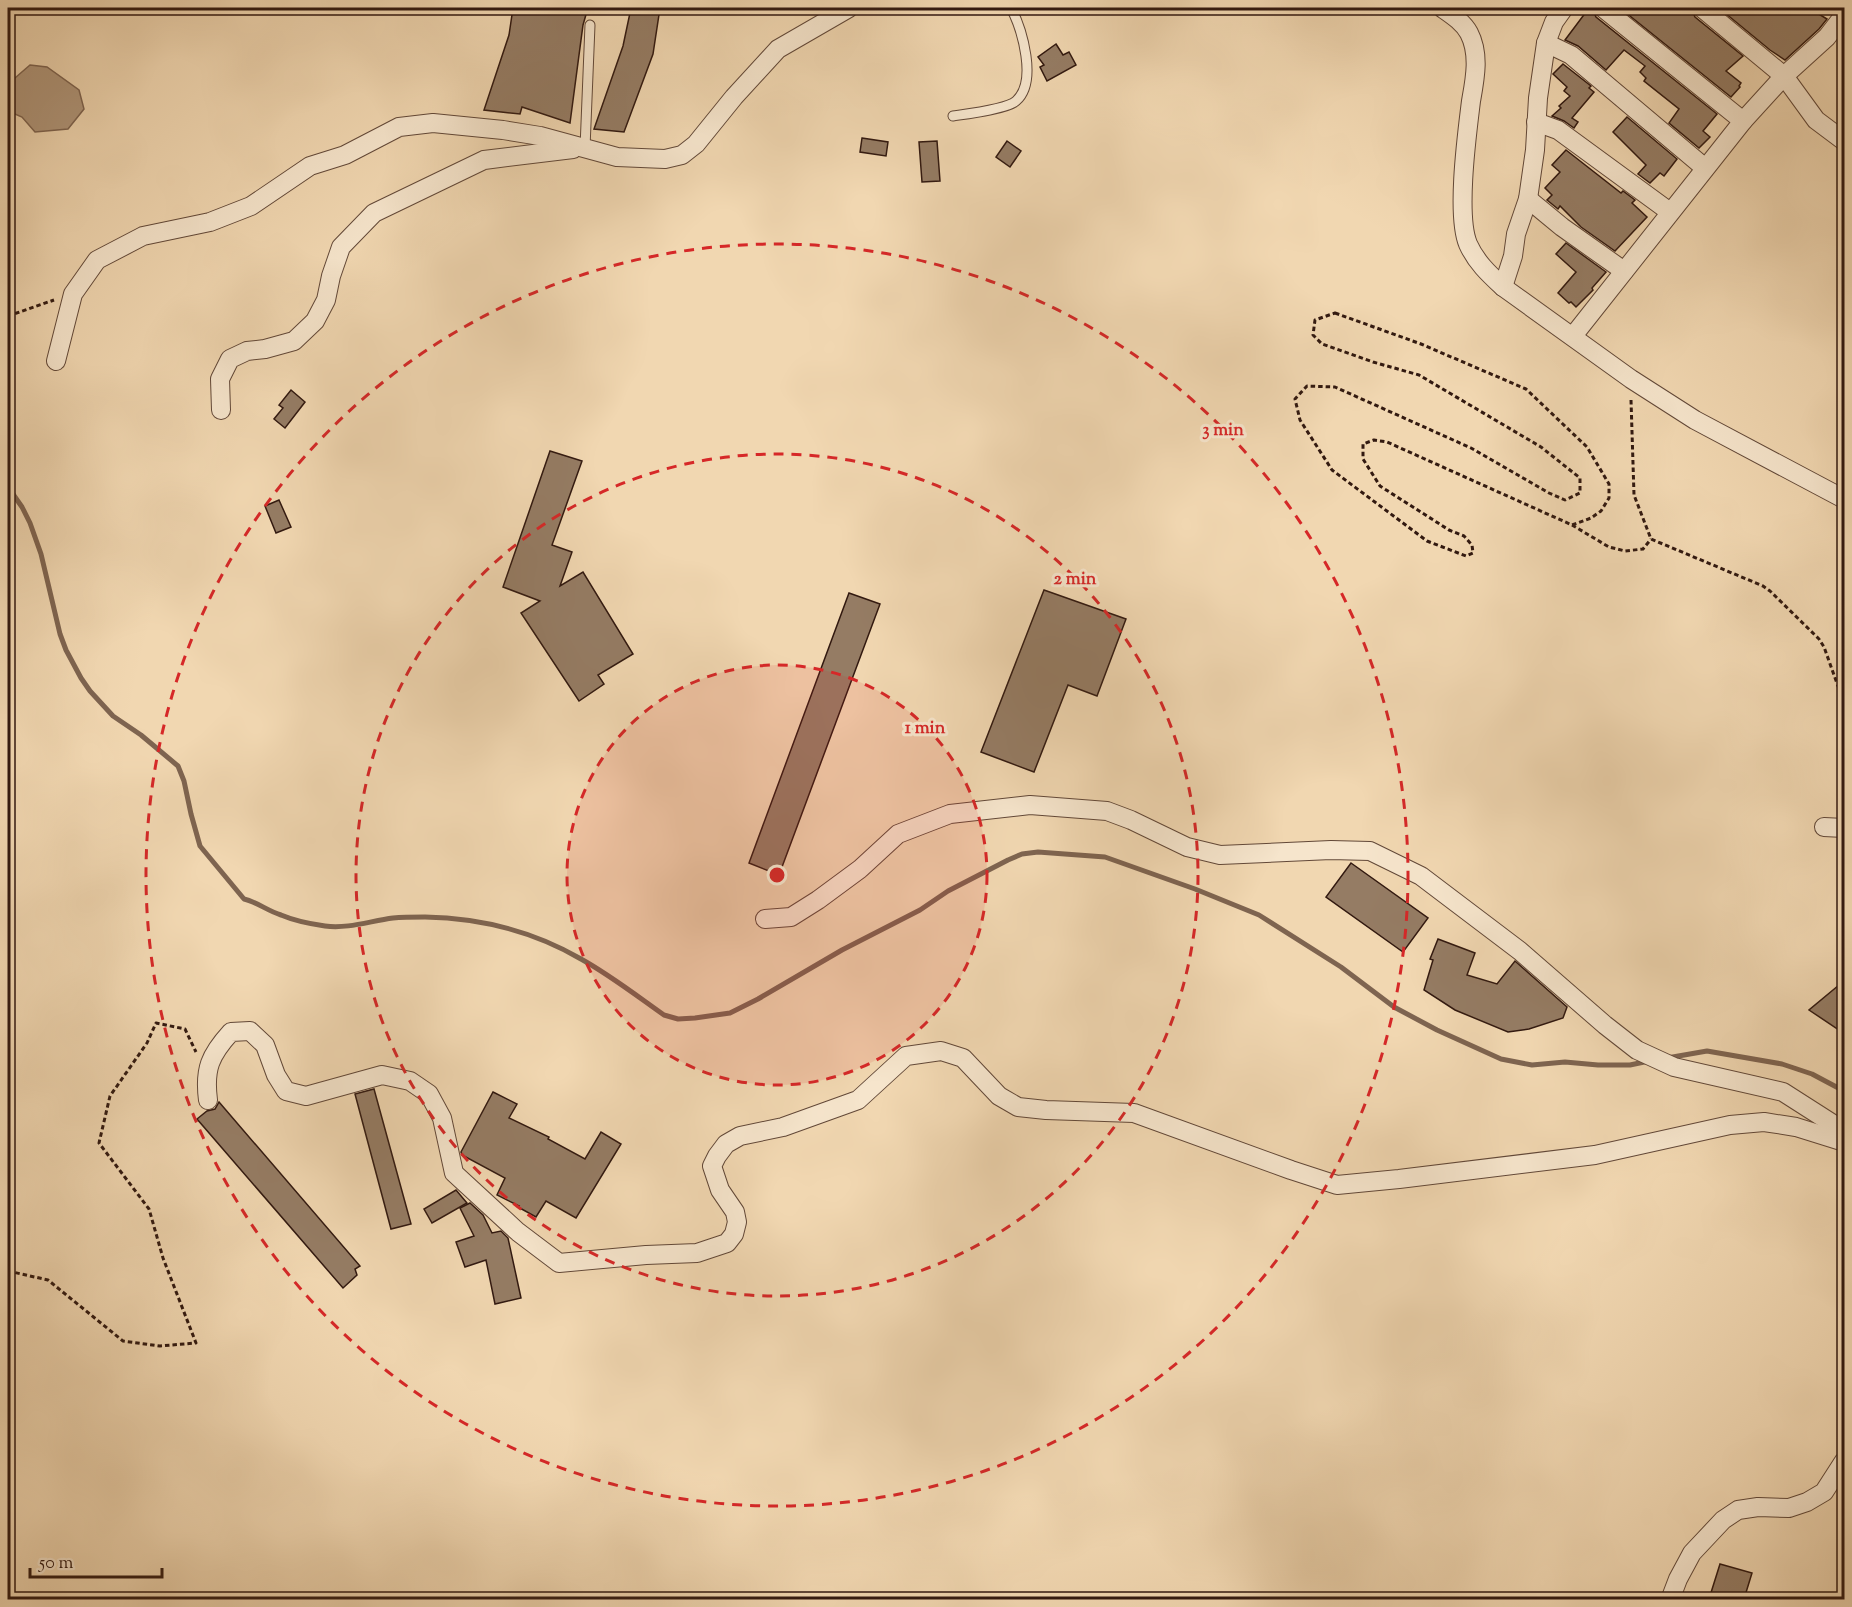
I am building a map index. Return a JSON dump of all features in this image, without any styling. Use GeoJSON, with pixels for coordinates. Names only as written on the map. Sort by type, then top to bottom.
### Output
{"type":"FeatureCollection","features":[{"type":"Feature","properties":{"kind":"street"},"geometry":{"type":"LineString","coordinates":[[56,361],[73,294],[97,260],[144,236],[210,222],[251,206],[310,166],[345,155],[399,127],[433,123],[540,135],[617,157],[665,159],[682,155],[696,144],[734,97],[778,49],[849,8]]}},
{"type":"Feature","properties":{"kind":"street"},"geometry":{"type":"LineString","coordinates":[[1442,8],[1462,23],[1469,33],[1475,53],[1464,169],[1463,214],[1467,243],[1484,269],[1503,287],[1631,379],[1695,420],[1845,499]]}},
{"type":"Feature","properties":{"kind":"street"},"geometry":{"type":"LineString","coordinates":[[1503,287],[1513,256],[1516,234],[1528,200],[1546,42],[1563,8]]}},
{"type":"Feature","properties":{"kind":"street"},"geometry":{"type":"LineString","coordinates":[[1603,8],[1743,121]]}},
{"type":"Feature","properties":{"kind":"street"},"geometry":{"type":"LineString","coordinates":[[1702,8],[1784,76],[1816,120],[1845,141]]}},
{"type":"Feature","properties":{"kind":"street"},"geometry":{"type":"LineString","coordinates":[[1573,336],[1743,121],[1784,76],[1827,37],[1845,15]]}},
{"type":"Feature","properties":{"kind":"street"},"geometry":{"type":"LineString","coordinates":[[1546,42],[1571,55],[1705,168]]}},
{"type":"Feature","properties":{"kind":"street"},"geometry":{"type":"LineString","coordinates":[[1536,122],[1558,130],[1670,212]]}},
{"type":"Feature","properties":{"kind":"street"},"geometry":{"type":"LineString","coordinates":[[221,410],[220,379],[230,359],[247,351],[294,341],[315,321],[326,300],[341,247],[374,213],[484,160],[585,148]]}},
{"type":"Feature","properties":{"kind":"street"},"geometry":{"type":"LineString","coordinates":[[1528,200],[1624,271]]}},
{"type":"Feature","properties":{"kind":"street"},"geometry":{"type":"LineString","coordinates":[[765,919],[790,917],[818,900],[860,869],[898,834],[950,814],[1030,805],[1107,811],[1186,847],[1220,855],[1331,850],[1370,851],[1421,876],[1520,951],[1637,1050],[1674,1067],[1783,1092],[1845,1131]]}},
{"type":"Feature","properties":{"kind":"street"},"geometry":{"type":"LineString","coordinates":[[1824,827],[1845,828]]}},
{"type":"Feature","properties":{"kind":"street"},"geometry":{"type":"LineString","coordinates":[[208,1100],[206,1072],[219,1045],[231,1032],[250,1031],[266,1045],[276,1075],[286,1091],[306,1096],[382,1075],[410,1081],[429,1094],[442,1118],[454,1173],[518,1232],[559,1263],[697,1253],[727,1243],[734,1234],[737,1222],[735,1212],[720,1190],[712,1166],[726,1143],[740,1136],[783,1126],[858,1100],[906,1056],[925,1052],[941,1051],[963,1058],[999,1096],[1018,1107],[1134,1113],[1337,1185],[1595,1155],[1730,1125],[1764,1122],[1796,1127],[1845,1142]]}},
{"type":"Feature","properties":{"kind":"street"},"geometry":{"type":"LineString","coordinates":[[1670,1599],[1677,1579],[1692,1553],[1723,1520],[1738,1510],[1758,1507],[1789,1508],[1807,1502],[1824,1492],[1845,1461]]}},
{"type":"Feature","properties":{"kind":"lane"},"geometry":{"type":"LineString","coordinates":[[952,116],[983,111],[1015,102],[1024,91],[1025,48],[1019,23],[1011,8]]}},
{"type":"Feature","properties":{"kind":"lane"},"geometry":{"type":"LineString","coordinates":[[585,148],[590,25]]}},
{"type":"Feature","properties":{"kind":"path"},"geometry":{"type":"LineString","coordinates":[[8,316],[73,294]]}},
{"type":"Feature","properties":{"kind":"path"},"geometry":{"type":"LineString","coordinates":[[1572,525],[1591,518],[1601,511],[1609,498],[1609,484],[1587,447],[1526,389],[1421,344],[1335,313],[1315,320],[1313,335],[1322,344],[1419,375],[1541,447],[1580,478],[1580,493],[1565,500],[1470,448],[1335,387],[1307,386],[1295,399],[1300,420],[1332,470],[1427,541],[1466,556],[1473,554],[1472,545],[1464,536],[1449,530],[1380,486],[1363,459],[1363,444],[1374,440],[1387,442],[1572,525],[1609,547],[1625,551],[1643,549],[1651,539]]}},
{"type":"Feature","properties":{"kind":"path"},"geometry":{"type":"LineString","coordinates":[[1631,379],[1634,495],[1651,539],[1763,585],[1819,639],[1845,703]]}},
{"type":"Feature","properties":{"kind":"path"},"geometry":{"type":"LineString","coordinates":[[8,1271],[48,1280],[123,1341],[160,1346],[196,1343],[163,1258],[148,1209],[99,1143],[110,1096],[147,1043],[156,1023],[186,1029],[206,1072]]}},
{"type":"Feature","properties":{"kind":"shaded area"},"geometry":{"type":"Polygon","coordinates":[[[30,65],[47,67],[79,90],[84,109],[68,129],[35,132],[22,117],[8,111],[8,84],[30,65]]]}},
{"type":"Feature","properties":{"kind":"building"},"geometry":{"type":"Polygon","coordinates":[[[513,8],[569,8],[587,11],[583,25],[570,123],[522,107],[520,114],[484,110],[509,35],[513,8]]]}},
{"type":"Feature","properties":{"kind":"building"},"geometry":{"type":"Polygon","coordinates":[[[631,8],[660,8],[653,54],[624,132],[594,129],[623,46],[631,8]]]}},
{"type":"Feature","properties":{"kind":"building"},"geometry":{"type":"Polygon","coordinates":[[[1589,8],[1592,8],[1596,17],[1717,114],[1703,131],[1710,137],[1699,148],[1669,123],[1679,109],[1644,81],[1646,78],[1640,72],[1645,66],[1624,50],[1606,70],[1578,46],[1565,40],[1589,8]]]}},
{"type":"Feature","properties":{"kind":"building"},"geometry":{"type":"Polygon","coordinates":[[[1620,8],[1691,8],[1695,17],[1743,56],[1726,71],[1741,83],[1740,87],[1731,97],[1620,8]]]}},
{"type":"Feature","properties":{"kind":"building"},"geometry":{"type":"Polygon","coordinates":[[[1719,8],[1809,8],[1827,19],[1785,60],[1719,8]]]}},
{"type":"Feature","properties":{"kind":"building"},"geometry":{"type":"Polygon","coordinates":[[[1056,44],[1063,55],[1069,52],[1076,65],[1047,81],[1040,67],[1044,65],[1038,57],[1056,44]]]}},
{"type":"Feature","properties":{"kind":"building"},"geometry":{"type":"Polygon","coordinates":[[[1563,64],[1591,86],[1589,88],[1594,92],[1572,118],[1578,122],[1574,128],[1552,116],[1570,96],[1564,91],[1567,87],[1553,74],[1563,64]]]}},
{"type":"Feature","properties":{"kind":"building"},"geometry":{"type":"Polygon","coordinates":[[[1627,117],[1677,159],[1664,176],[1660,173],[1650,183],[1638,174],[1646,165],[1613,132],[1627,117]]]}},
{"type":"Feature","properties":{"kind":"building"},"geometry":{"type":"Polygon","coordinates":[[[862,138],[888,142],[886,156],[860,152],[862,138]]]}},
{"type":"Feature","properties":{"kind":"building"},"geometry":{"type":"Polygon","coordinates":[[[937,141],[940,181],[922,182],[919,142],[937,141]]]}},
{"type":"Feature","properties":{"kind":"building"},"geometry":{"type":"Polygon","coordinates":[[[1007,141],[1021,151],[1010,167],[996,157],[1007,141]]]}},
{"type":"Feature","properties":{"kind":"building"},"geometry":{"type":"Polygon","coordinates":[[[1566,150],[1621,193],[1623,191],[1635,200],[1632,203],[1647,217],[1615,251],[1581,227],[1560,206],[1558,209],[1547,200],[1552,195],[1545,188],[1560,172],[1552,165],[1566,150]]]}},
{"type":"Feature","properties":{"kind":"building"},"geometry":{"type":"Polygon","coordinates":[[[1566,243],[1606,272],[1592,288],[1593,290],[1576,307],[1558,293],[1576,272],[1556,254],[1566,243]]]}},
{"type":"Feature","properties":{"kind":"building"},"geometry":{"type":"Polygon","coordinates":[[[291,390],[305,402],[285,428],[274,419],[283,408],[279,405],[291,390]]]}},
{"type":"Feature","properties":{"kind":"building"},"geometry":{"type":"Polygon","coordinates":[[[550,451],[582,461],[552,545],[572,552],[560,586],[583,572],[633,654],[598,675],[604,684],[579,701],[521,613],[540,601],[503,587],[550,451]]]}},
{"type":"Feature","properties":{"kind":"building"},"geometry":{"type":"Polygon","coordinates":[[[279,500],[291,527],[276,533],[265,506],[279,500]]]}},
{"type":"Feature","properties":{"kind":"building"},"geometry":{"type":"Polygon","coordinates":[[[1044,590],[1126,619],[1097,696],[1068,685],[1034,772],[981,752],[1044,590]]]}},
{"type":"Feature","properties":{"kind":"building"},"geometry":{"type":"Polygon","coordinates":[[[849,593],[880,604],[779,875],[749,863],[849,593]]]}},
{"type":"Feature","properties":{"kind":"building"},"geometry":{"type":"Polygon","coordinates":[[[1351,863],[1428,918],[1403,952],[1326,897],[1351,863]]]}},
{"type":"Feature","properties":{"kind":"building"},"geometry":{"type":"Polygon","coordinates":[[[1438,939],[1475,953],[1467,975],[1497,984],[1515,961],[1567,1007],[1563,1018],[1529,1029],[1508,1032],[1455,1010],[1424,990],[1433,960],[1430,959],[1438,939]]]}},
{"type":"Feature","properties":{"kind":"building"},"geometry":{"type":"Polygon","coordinates":[[[1845,980],[1845,1034],[1809,1010],[1845,980]]]}},
{"type":"Feature","properties":{"kind":"building"},"geometry":{"type":"Polygon","coordinates":[[[374,1089],[411,1224],[391,1229],[355,1094],[374,1089]]]}},
{"type":"Feature","properties":{"kind":"building"},"geometry":{"type":"Polygon","coordinates":[[[493,1092],[517,1104],[509,1118],[549,1137],[548,1139],[585,1159],[601,1132],[621,1144],[576,1218],[546,1201],[536,1217],[497,1195],[505,1178],[462,1155],[461,1152],[493,1092]]]}},
{"type":"Feature","properties":{"kind":"building"},"geometry":{"type":"Polygon","coordinates":[[[219,1102],[360,1266],[355,1269],[357,1275],[343,1288],[197,1119],[207,1111],[215,1109],[219,1102]]]}},
{"type":"Feature","properties":{"kind":"building"},"geometry":{"type":"Polygon","coordinates":[[[456,1190],[467,1203],[432,1223],[424,1209],[456,1190]]]}},
{"type":"Feature","properties":{"kind":"building"},"geometry":{"type":"Polygon","coordinates":[[[470,1203],[483,1215],[492,1233],[501,1231],[508,1238],[521,1298],[495,1304],[486,1260],[465,1267],[456,1242],[474,1236],[460,1208],[470,1203]]]}},
{"type":"Feature","properties":{"kind":"building"},"geometry":{"type":"Polygon","coordinates":[[[1720,1564],[1752,1573],[1744,1599],[1709,1599],[1720,1564]]]}},
{"type":"Feature","properties":{"kind":"waterway"},"geometry":{"type":"LineString","coordinates":[[8,487],[30,523],[41,554],[60,634],[81,678],[113,716],[141,735],[178,766],[184,781],[200,846],[244,899],[286,917],[334,927],[393,918],[425,917],[486,923],[525,934],[563,949],[613,979],[664,1015],[678,1019],[695,1018],[730,1013],[758,999],[842,950],[920,910],[948,891],[1022,854],[1038,852],[1105,857],[1259,915],[1341,967],[1394,1007],[1437,1030],[1501,1059],[1532,1065],[1565,1062],[1630,1065],[1649,1061]]}},
{"type":"Feature","properties":{"kind":"waterway"},"geometry":{"type":"LineString","coordinates":[[1667,1058],[1707,1051],[1782,1064],[1812,1074],[1844,1091]]}}]}
